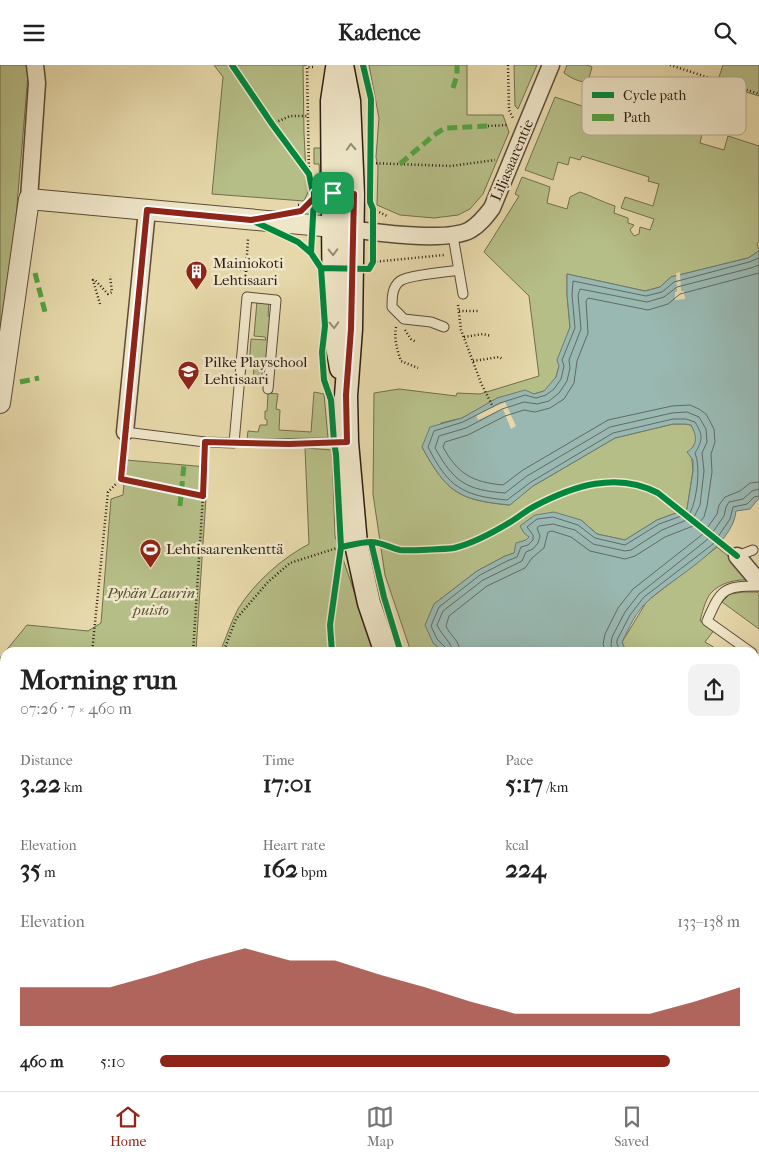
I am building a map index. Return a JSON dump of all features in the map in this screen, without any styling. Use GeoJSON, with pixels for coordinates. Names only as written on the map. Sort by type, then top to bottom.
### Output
{"type":"FeatureCollection","features":[{"type":"Feature","properties":{"kind":"main road"},"geometry":{"type":"LineString","coordinates":[[337,65],[324,196],[343,229]]}},
{"type":"Feature","properties":{"kind":"main road"},"geometry":{"type":"LineString","coordinates":[[342,65],[349,101],[354,194],[343,229],[351,329],[346,395],[346,549],[369,603],[384,647]]}},
{"type":"Feature","properties":{"kind":"street"},"geometry":{"type":"LineString","coordinates":[[0,403],[29,199],[36,83],[35,65]]}},
{"type":"Feature","properties":{"kind":"street","name":"Liljasaarentie"},"geometry":{"type":"LineString","coordinates":[[343,229],[387,234],[452,236],[470,230],[481,221],[492,207],[551,65]]}},
{"type":"Feature","properties":{"kind":"street"},"geometry":{"type":"LineString","coordinates":[[29,199],[343,229]]}},
{"type":"Feature","properties":{"kind":"street"},"geometry":{"type":"LineString","coordinates":[[125,433],[147,210]]}},
{"type":"Feature","properties":{"kind":"street"},"geometry":{"type":"LineString","coordinates":[[737,556],[759,582]]}},
{"type":"Feature","properties":{"kind":"lane"},"geometry":{"type":"LineString","coordinates":[[452,236],[463,294]]}},
{"type":"Feature","properties":{"kind":"lane"},"geometry":{"type":"LineString","coordinates":[[444,327],[404,319],[392,307],[392,297],[400,281],[411,277],[459,270]]}},
{"type":"Feature","properties":{"kind":"lane"},"geometry":{"type":"LineString","coordinates":[[125,433],[205,442],[234,443],[247,297],[276,300],[268,389]]}},
{"type":"Feature","properties":{"kind":"lane"},"geometry":{"type":"LineString","coordinates":[[737,556],[753,550]]}},
{"type":"Feature","properties":{"kind":"lane"},"geometry":{"type":"LineString","coordinates":[[744,647],[707,621],[717,597],[728,589],[741,586],[759,586]]}},
{"type":"Feature","properties":{"kind":"path"},"geometry":{"type":"LineString","coordinates":[[508,65],[509,110],[515,124]]}},
{"type":"Feature","properties":{"kind":"path"},"geometry":{"type":"LineString","coordinates":[[670,65],[707,77]]}},
{"type":"Feature","properties":{"kind":"path"},"geometry":{"type":"LineString","coordinates":[[310,177],[307,67],[314,67]]}},
{"type":"Feature","properties":{"kind":"path"},"geometry":{"type":"LineString","coordinates":[[503,75],[508,75]]}},
{"type":"Feature","properties":{"kind":"path"},"geometry":{"type":"LineString","coordinates":[[746,90],[759,94]]}},
{"type":"Feature","properties":{"kind":"path"},"geometry":{"type":"LineString","coordinates":[[503,103],[509,103]]}},
{"type":"Feature","properties":{"kind":"path"},"geometry":{"type":"LineString","coordinates":[[267,116],[277,131]]}},
{"type":"Feature","properties":{"kind":"path"},"geometry":{"type":"LineString","coordinates":[[272,124],[290,116],[307,116]]}},
{"type":"Feature","properties":{"kind":"path"},"geometry":{"type":"LineString","coordinates":[[515,124],[519,116]]}},
{"type":"Feature","properties":{"kind":"path"},"geometry":{"type":"LineString","coordinates":[[488,126],[515,124]]}},
{"type":"Feature","properties":{"kind":"path"},"geometry":{"type":"LineString","coordinates":[[308,146],[315,145]]}},
{"type":"Feature","properties":{"kind":"path"},"geometry":{"type":"LineString","coordinates":[[371,163],[451,166],[502,159]]}},
{"type":"Feature","properties":{"kind":"path"},"geometry":{"type":"LineString","coordinates":[[304,167],[310,177]]}},
{"type":"Feature","properties":{"kind":"path"},"geometry":{"type":"LineString","coordinates":[[293,213],[301,211],[324,196],[343,229],[373,262]]}},
{"type":"Feature","properties":{"kind":"path"},"geometry":{"type":"LineString","coordinates":[[343,229],[373,209],[385,216],[393,217]]}},
{"type":"Feature","properties":{"kind":"path"},"geometry":{"type":"LineString","coordinates":[[245,286],[248,239]]}},
{"type":"Feature","properties":{"kind":"path"},"geometry":{"type":"LineString","coordinates":[[233,269],[250,270]]}},
{"type":"Feature","properties":{"kind":"path"},"geometry":{"type":"LineString","coordinates":[[100,304],[93,280],[108,293],[112,292],[110,276]]}},
{"type":"Feature","properties":{"kind":"path"},"geometry":{"type":"LineString","coordinates":[[458,303],[464,337],[481,383],[494,407]]}},
{"type":"Feature","properties":{"kind":"path"},"geometry":{"type":"LineString","coordinates":[[459,311],[478,311]]}},
{"type":"Feature","properties":{"kind":"path"},"geometry":{"type":"LineString","coordinates":[[399,315],[395,334],[396,348],[400,361],[418,368]]}},
{"type":"Feature","properties":{"kind":"path"},"geometry":{"type":"LineString","coordinates":[[464,337],[483,334],[491,336]]}},
{"type":"Feature","properties":{"kind":"path"},"geometry":{"type":"LineString","coordinates":[[473,361],[499,357],[503,359]]}},
{"type":"Feature","properties":{"kind":"path"},"geometry":{"type":"LineString","coordinates":[[93,647],[108,492],[121,479],[125,433]]}},
{"type":"Feature","properties":{"kind":"path"},"geometry":{"type":"LineString","coordinates":[[192,647],[205,442]]}},
{"type":"Feature","properties":{"kind":"path"},"geometry":{"type":"LineString","coordinates":[[121,479],[203,496]]}},
{"type":"Feature","properties":{"kind":"path"},"geometry":{"type":"LineString","coordinates":[[225,647],[236,619],[268,582],[282,569],[296,560],[346,549]]}},
{"type":"Feature","properties":{"kind":"path"},"geometry":{"type":"LineString","coordinates":[[187,596],[196,596]]}},
{"type":"Feature","properties":{"kind":"green space"},"geometry":{"type":"Polygon","coordinates":[[[0,65],[26,65],[28,75],[11,276],[0,351],[0,65]]]}},
{"type":"Feature","properties":{"kind":"green space"},"geometry":{"type":"Polygon","coordinates":[[[214,65],[307,65],[303,66],[304,133],[306,174],[309,190],[304,201],[212,194],[223,77],[214,65]]]}},
{"type":"Feature","properties":{"kind":"green space"},"geometry":{"type":"Polygon","coordinates":[[[369,65],[467,65],[467,115],[503,115],[509,132],[483,194],[470,209],[458,215],[434,218],[400,215],[377,205],[378,166],[376,157],[379,118],[369,65]]]}},
{"type":"Feature","properties":{"kind":"green space"},"geometry":{"type":"Polygon","coordinates":[[[514,65],[537,65],[518,109],[515,106],[514,65]]]}},
{"type":"Feature","properties":{"kind":"green space"},"geometry":{"type":"Polygon","coordinates":[[[567,65],[587,65],[592,67],[589,77],[582,77],[582,82],[564,73],[567,65]]]}},
{"type":"Feature","properties":{"kind":"green space"},"geometry":{"type":"Polygon","coordinates":[[[723,65],[759,65],[759,96],[746,92],[746,77],[719,77],[723,65]]]}},
{"type":"Feature","properties":{"kind":"green space"},"geometry":{"type":"Polygon","coordinates":[[[555,97],[582,106],[582,135],[702,135],[700,143],[724,150],[728,136],[759,146],[759,242],[757,244],[759,250],[748,258],[671,277],[660,287],[645,291],[567,274],[570,327],[556,377],[550,386],[544,391],[534,394],[498,398],[462,418],[441,423],[422,447],[439,475],[456,491],[466,497],[509,505],[533,486],[615,438],[673,424],[691,425],[696,434],[696,442],[691,450],[693,471],[687,509],[657,520],[625,540],[597,534],[581,520],[529,537],[514,553],[477,571],[434,604],[433,643],[438,647],[409,647],[385,575],[373,494],[374,393],[399,389],[456,396],[457,393],[480,394],[539,376],[529,296],[484,252],[519,196],[515,194],[522,177],[550,187],[547,203],[567,209],[570,197],[580,192],[615,206],[614,213],[628,218],[628,223],[634,225],[630,230],[634,236],[639,234],[640,227],[650,230],[654,219],[621,208],[625,197],[653,206],[659,184],[648,181],[649,177],[582,156],[580,160],[570,157],[568,165],[558,162],[553,180],[525,170],[555,97]]]}},
{"type":"Feature","properties":{"kind":"green space"},"geometry":{"type":"Polygon","coordinates":[[[314,148],[321,148],[328,178],[322,192],[319,191],[316,180],[320,179],[319,164],[314,164],[314,148]]]}},
{"type":"Feature","properties":{"kind":"green space"},"geometry":{"type":"Polygon","coordinates":[[[257,301],[269,302],[268,316],[271,316],[266,366],[263,366],[261,383],[253,382],[254,367],[249,366],[251,339],[266,340],[265,337],[254,336],[257,301]]]}},
{"type":"Feature","properties":{"kind":"green space"},"geometry":{"type":"Polygon","coordinates":[[[314,392],[324,394],[328,438],[247,439],[248,431],[258,432],[260,425],[267,425],[265,411],[267,411],[268,393],[278,394],[276,409],[280,410],[279,430],[311,432],[314,392]]]}},
{"type":"Feature","properties":{"kind":"green space","name":"Pyhän Laurin puisto"},"geometry":{"type":"Polygon","coordinates":[[[305,448],[332,450],[335,536],[373,647],[222,647],[238,609],[252,590],[269,572],[289,556],[309,544],[305,448]]]}},
{"type":"Feature","properties":{"kind":"green space","name":"Pyhän Laurin puisto"},"geometry":{"type":"Polygon","coordinates":[[[126,460],[208,467],[196,647],[9,647],[27,625],[88,631],[101,623],[111,499],[123,495],[126,460]]]}},
{"type":"Feature","properties":{"kind":"green space"},"geometry":{"type":"Polygon","coordinates":[[[717,547],[733,560],[751,580],[740,580],[724,584],[710,594],[700,621],[715,629],[705,642],[714,647],[624,647],[622,642],[647,601],[717,547]]]}},
{"type":"Feature","properties":{"kind":"green space"},"geometry":{"type":"Polygon","coordinates":[[[757,592],[759,594],[759,629],[722,602],[730,594],[757,592]]]}},
{"type":"Feature","properties":{"kind":"water"},"geometry":{"type":"Polygon","coordinates":[[[759,250],[759,498],[750,509],[736,511],[725,537],[714,549],[644,604],[633,620],[622,642],[624,647],[438,647],[433,643],[425,625],[434,604],[477,571],[514,553],[516,543],[529,537],[520,526],[535,515],[554,512],[581,520],[597,534],[625,540],[657,520],[687,509],[693,460],[687,452],[695,443],[695,437],[691,425],[673,424],[615,438],[533,486],[510,505],[466,497],[447,484],[439,475],[422,447],[430,427],[462,418],[497,398],[525,390],[534,394],[544,391],[556,377],[559,366],[557,360],[570,327],[567,274],[645,291],[660,287],[671,277],[748,258],[759,250]]]}},
{"type":"Feature","properties":{"kind":"pier"},"geometry":{"type":"Polygon","coordinates":[[[680,272],[681,291],[684,291],[685,299],[675,300],[675,292],[677,292],[676,273],[680,272]]]}},
{"type":"Feature","properties":{"kind":"pier"},"geometry":{"type":"Polygon","coordinates":[[[505,402],[516,426],[511,429],[503,409],[478,420],[476,415],[505,402]]]}},
{"type":"Feature","properties":{"kind":"marked path"},"geometry":{"type":"LineString","coordinates":[[453,88],[457,75],[457,65]]}},
{"type":"Feature","properties":{"kind":"marked path"},"geometry":{"type":"LineString","coordinates":[[400,164],[445,128],[488,126]]}},
{"type":"Feature","properties":{"kind":"marked path"},"geometry":{"type":"LineString","coordinates":[[35,273],[46,316]]}},
{"type":"Feature","properties":{"kind":"marked path"},"geometry":{"type":"LineString","coordinates":[[20,382],[39,378]]}},
{"type":"Feature","properties":{"kind":"marked path"},"geometry":{"type":"LineString","coordinates":[[180,506],[184,464]]}},
{"type":"Feature","properties":{"kind":"cycle path"},"geometry":{"type":"LineString","coordinates":[[232,65],[309,174],[314,198],[311,253]]}},
{"type":"Feature","properties":{"kind":"cycle path"},"geometry":{"type":"LineString","coordinates":[[321,268],[369,269],[373,262],[373,209],[370,202],[371,99],[363,65]]}},
{"type":"Feature","properties":{"kind":"cycle path"},"geometry":{"type":"LineString","coordinates":[[251,220],[301,211],[314,198]]}},
{"type":"Feature","properties":{"kind":"cycle path"},"geometry":{"type":"LineString","coordinates":[[251,220],[298,242],[311,253],[321,268],[325,326],[322,352],[324,380],[331,400],[341,547],[330,625],[332,647]]}},
{"type":"Feature","properties":{"kind":"cycle path"},"geometry":{"type":"LineString","coordinates":[[234,443],[347,442]]}},
{"type":"Feature","properties":{"kind":"cycle path"},"geometry":{"type":"LineString","coordinates":[[341,547],[371,542],[400,550],[454,548],[484,537],[532,508],[564,492],[580,487],[611,482],[643,486],[658,493],[737,556]]}},
{"type":"Feature","properties":{"kind":"cycle path"},"geometry":{"type":"LineString","coordinates":[[371,542],[384,597],[399,647]]}},
{"type":"Feature","properties":{"kind":"place","name":"Mainiokoti Lehtisaari"},"geometry":{"type":"Point","coordinates":[197,291]}},
{"type":"Feature","properties":{"kind":"place","name":"Pilke Playschool Lehtisaari"},"geometry":{"type":"Point","coordinates":[188,390]}},
{"type":"Feature","properties":{"kind":"place","name":"Lehtisaarenkenttä"},"geometry":{"type":"Point","coordinates":[150,568]}},
{"type":"Feature","properties":{"kind":"route"},"geometry":{"type":"LineString","coordinates":[[314,193],[333,193],[354,194],[351,329],[346,395],[347,442],[289,444],[205,442],[203,496],[121,479],[147,210],[251,220],[301,211],[314,198],[314,193]]}}]}
